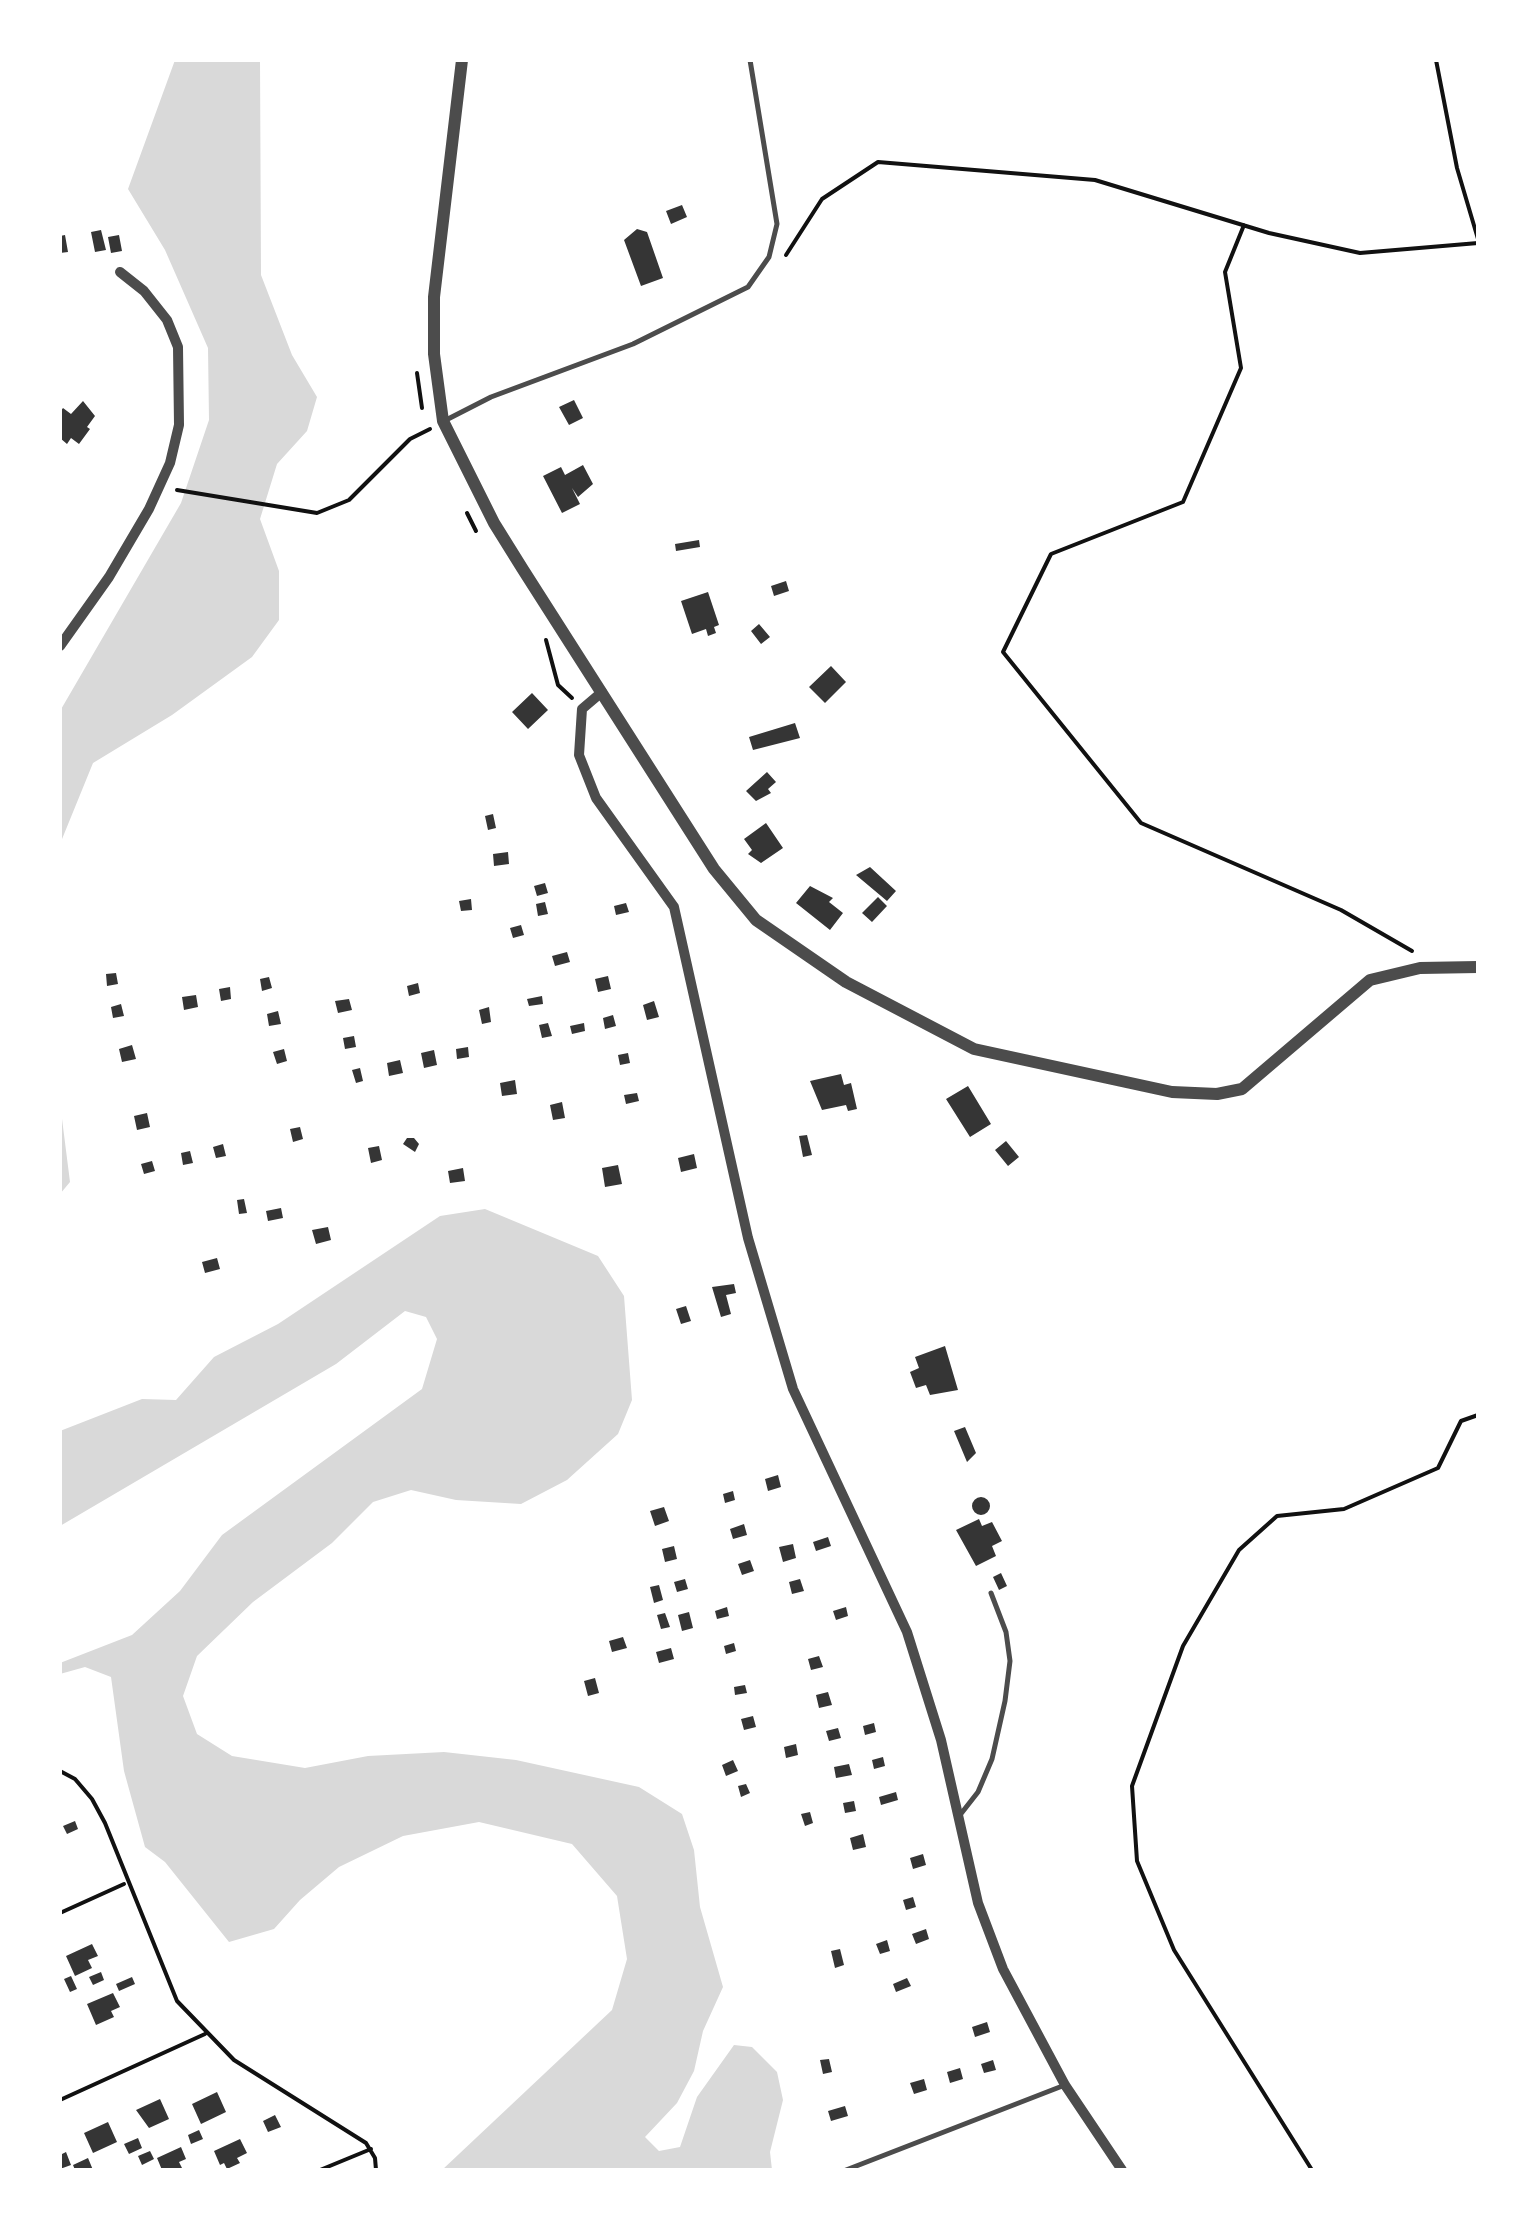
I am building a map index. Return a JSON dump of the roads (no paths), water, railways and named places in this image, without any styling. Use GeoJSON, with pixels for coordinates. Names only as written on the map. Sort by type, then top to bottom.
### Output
{"type":"FeatureCollection","features":[{"type":"Feature","properties":{"kind":"street"},"geometry":{"type":"LineString","coordinates":[[462,60],[434,297],[434,354],[442,421],[494,524],[714,869],[756,920],[846,982],[974,1049],[1119,1082],[1218,1094],[1242,1088],[1262,1074],[1337,1003],[1370,980],[1440,967],[1478,967]]}},
{"type":"Feature","properties":{"kind":"street"},"geometry":{"type":"LineString","coordinates":[[60,646],[110,578],[149,510],[170,463],[178,426],[178,347],[167,320],[144,291],[120,272]]}},
{"type":"Feature","properties":{"kind":"street"},"geometry":{"type":"LineString","coordinates":[[602,692],[582,709],[579,755],[596,798],[674,907],[725,1141],[775,1335],[809,1426],[896,1602],[927,1694],[986,1927],[1018,2006],[1122,2170]]}},
{"type":"Feature","properties":{"kind":"lane"},"geometry":{"type":"LineString","coordinates":[[442,421],[490,398],[633,344],[748,287],[768,257],[777,224],[750,60]]}},
{"type":"Feature","properties":{"kind":"lane"},"geometry":{"type":"LineString","coordinates":[[960,1815],[978,1792],[992,1759],[1006,1701],[1010,1661],[1006,1632],[992,1593]]}},
{"type":"Feature","properties":{"kind":"lane"},"geometry":{"type":"LineString","coordinates":[[846,2170],[1065,2085]]}}]}
